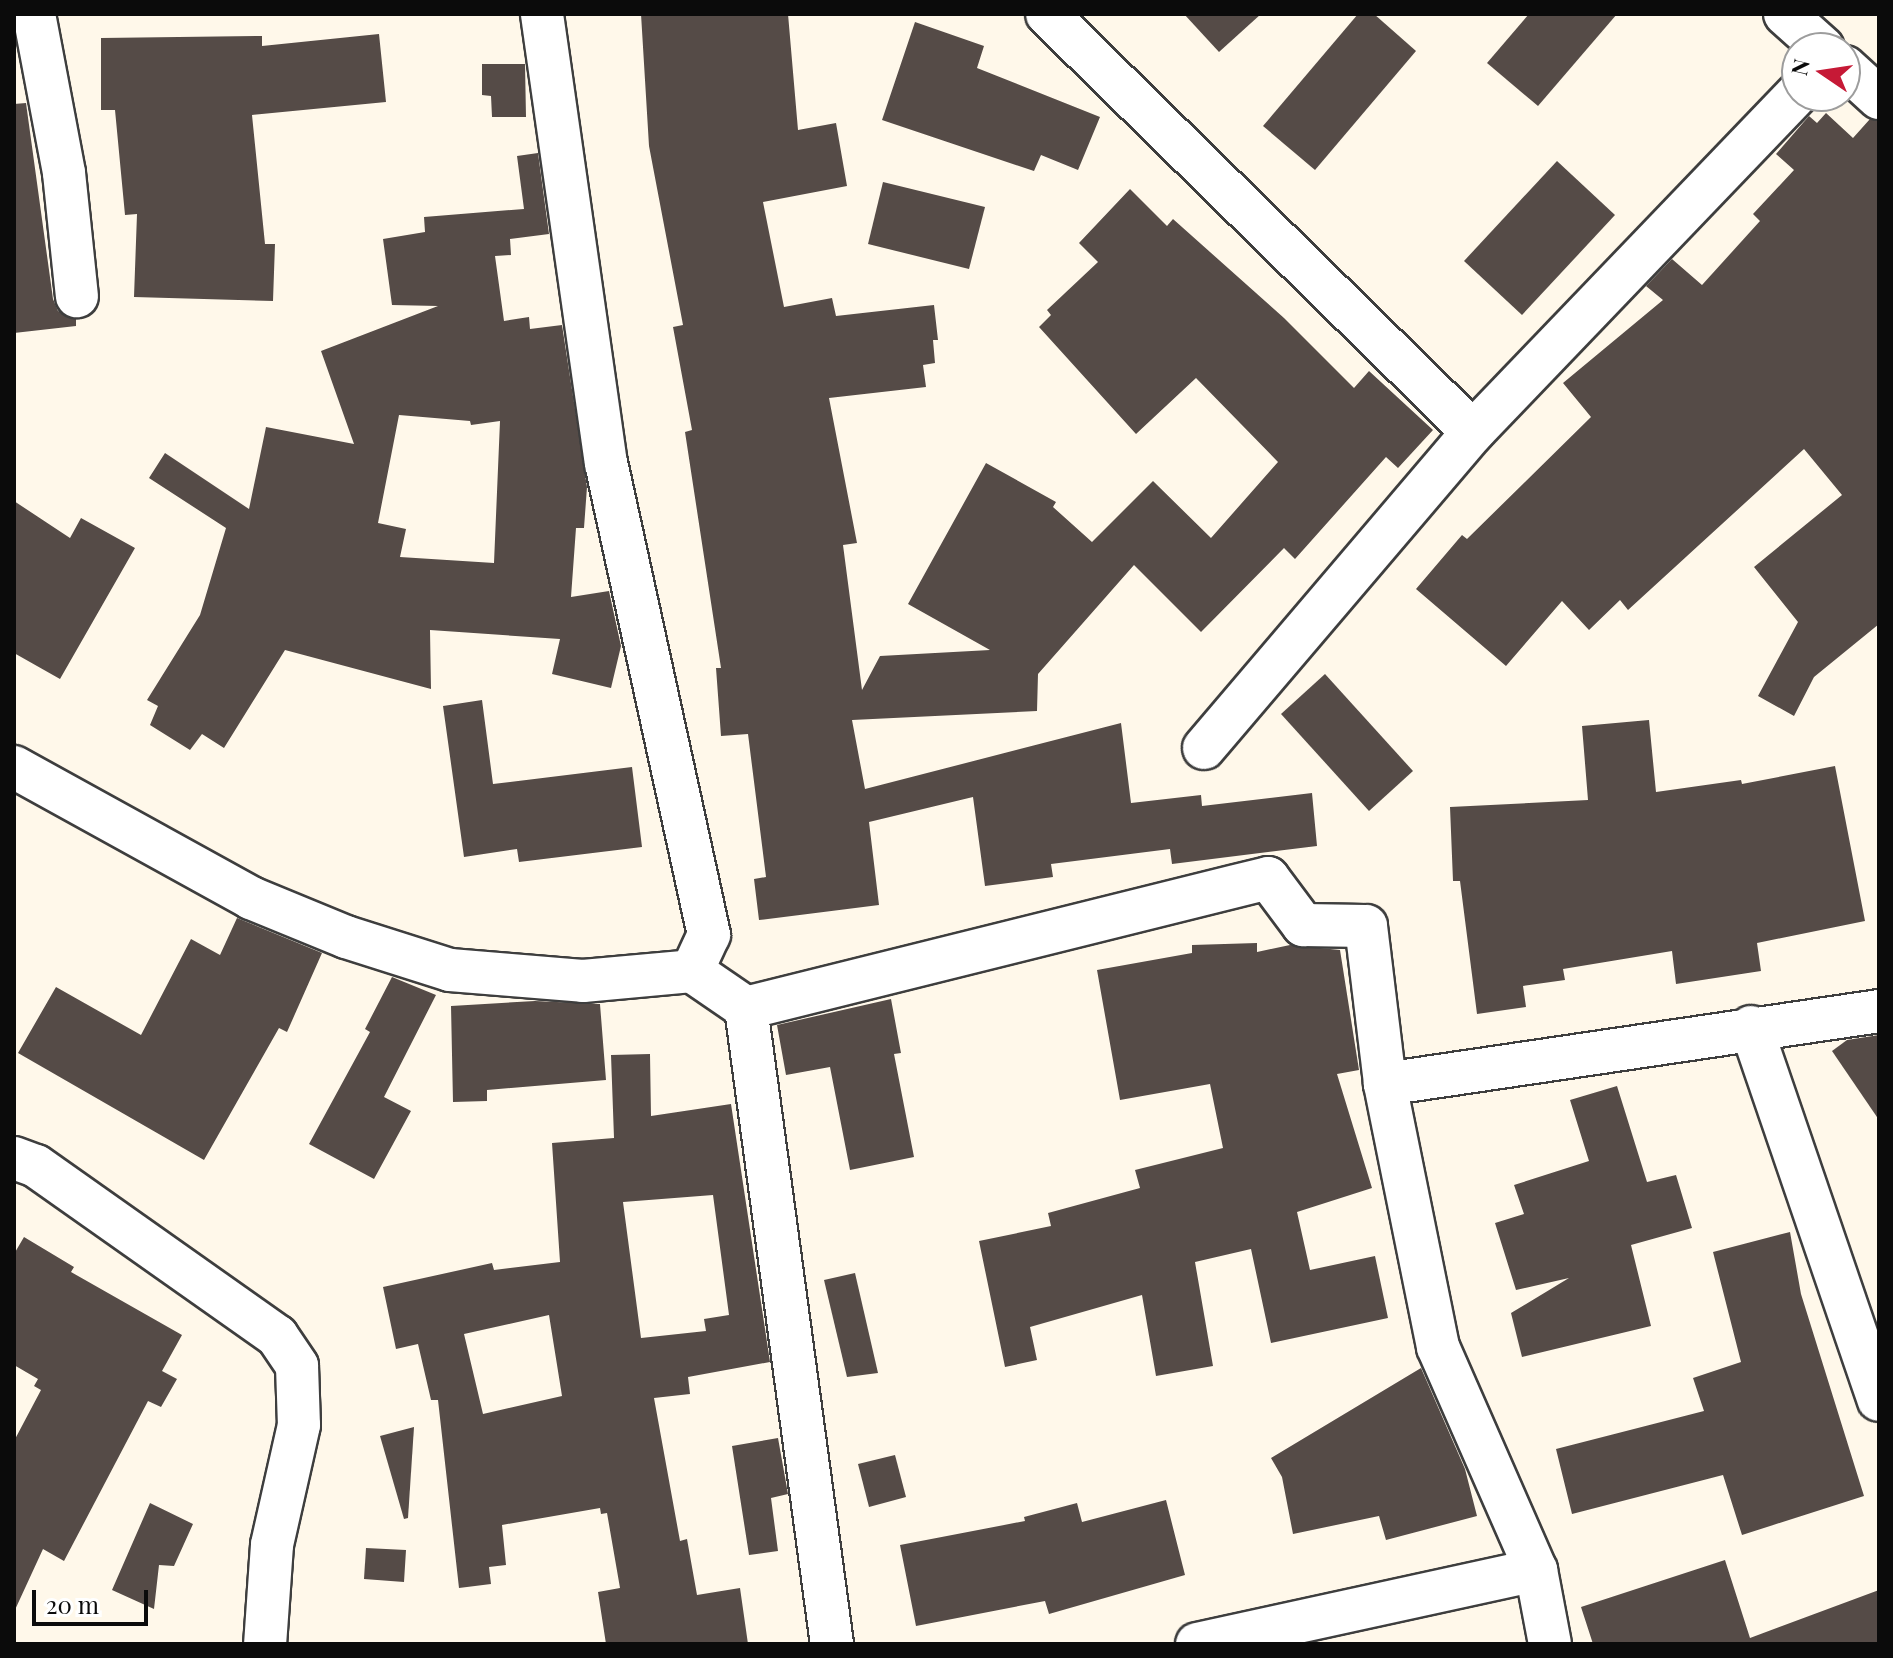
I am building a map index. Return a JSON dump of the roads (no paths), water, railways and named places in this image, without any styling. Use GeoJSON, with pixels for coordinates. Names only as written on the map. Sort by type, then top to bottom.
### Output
{"type":"FeatureCollection","features":[{"type":"Feature","properties":{"kind":"street"},"geometry":{"type":"LineString","coordinates":[[34,14],[64,173],[77,296]]}},
{"type":"Feature","properties":{"kind":"street"},"geometry":{"type":"LineString","coordinates":[[542,14],[606,464],[709,935],[692,971]]}},
{"type":"Feature","properties":{"kind":"street"},"geometry":{"type":"LineString","coordinates":[[1047,14],[1473,432]]}},
{"type":"Feature","properties":{"kind":"street"},"geometry":{"type":"LineString","coordinates":[[1785,14],[1805,32]]}},
{"type":"Feature","properties":{"kind":"street"},"geometry":{"type":"LineString","coordinates":[[1861,82],[1879,98]]}},
{"type":"Feature","properties":{"kind":"street"},"geometry":{"type":"LineString","coordinates":[[1204,748],[1473,432],[1781,111]]}},
{"type":"Feature","properties":{"kind":"street"},"geometry":{"type":"LineString","coordinates":[[14,767],[251,898],[346,937],[450,970],[583,981],[692,971],[746,1008],[832,1644]]}},
{"type":"Feature","properties":{"kind":"street"},"geometry":{"type":"LineString","coordinates":[[746,1008],[1268,878],[1303,925],[1366,926],[1385,1084],[1438,1347],[1536,1570],[1550,1644]]}},
{"type":"Feature","properties":{"kind":"street"},"geometry":{"type":"LineString","coordinates":[[1385,1084],[1751,1027],[1879,1011]]}},
{"type":"Feature","properties":{"kind":"street"},"geometry":{"type":"LineString","coordinates":[[1751,1027],[1879,1400]]}},
{"type":"Feature","properties":{"kind":"street"},"geometry":{"type":"LineString","coordinates":[[21,1167],[277,1336],[297,1366],[299,1425],[272,1545],[265,1644]]}},
{"type":"Feature","properties":{"kind":"street"},"geometry":{"type":"LineString","coordinates":[[1197,1644],[1536,1570]]}}]}
